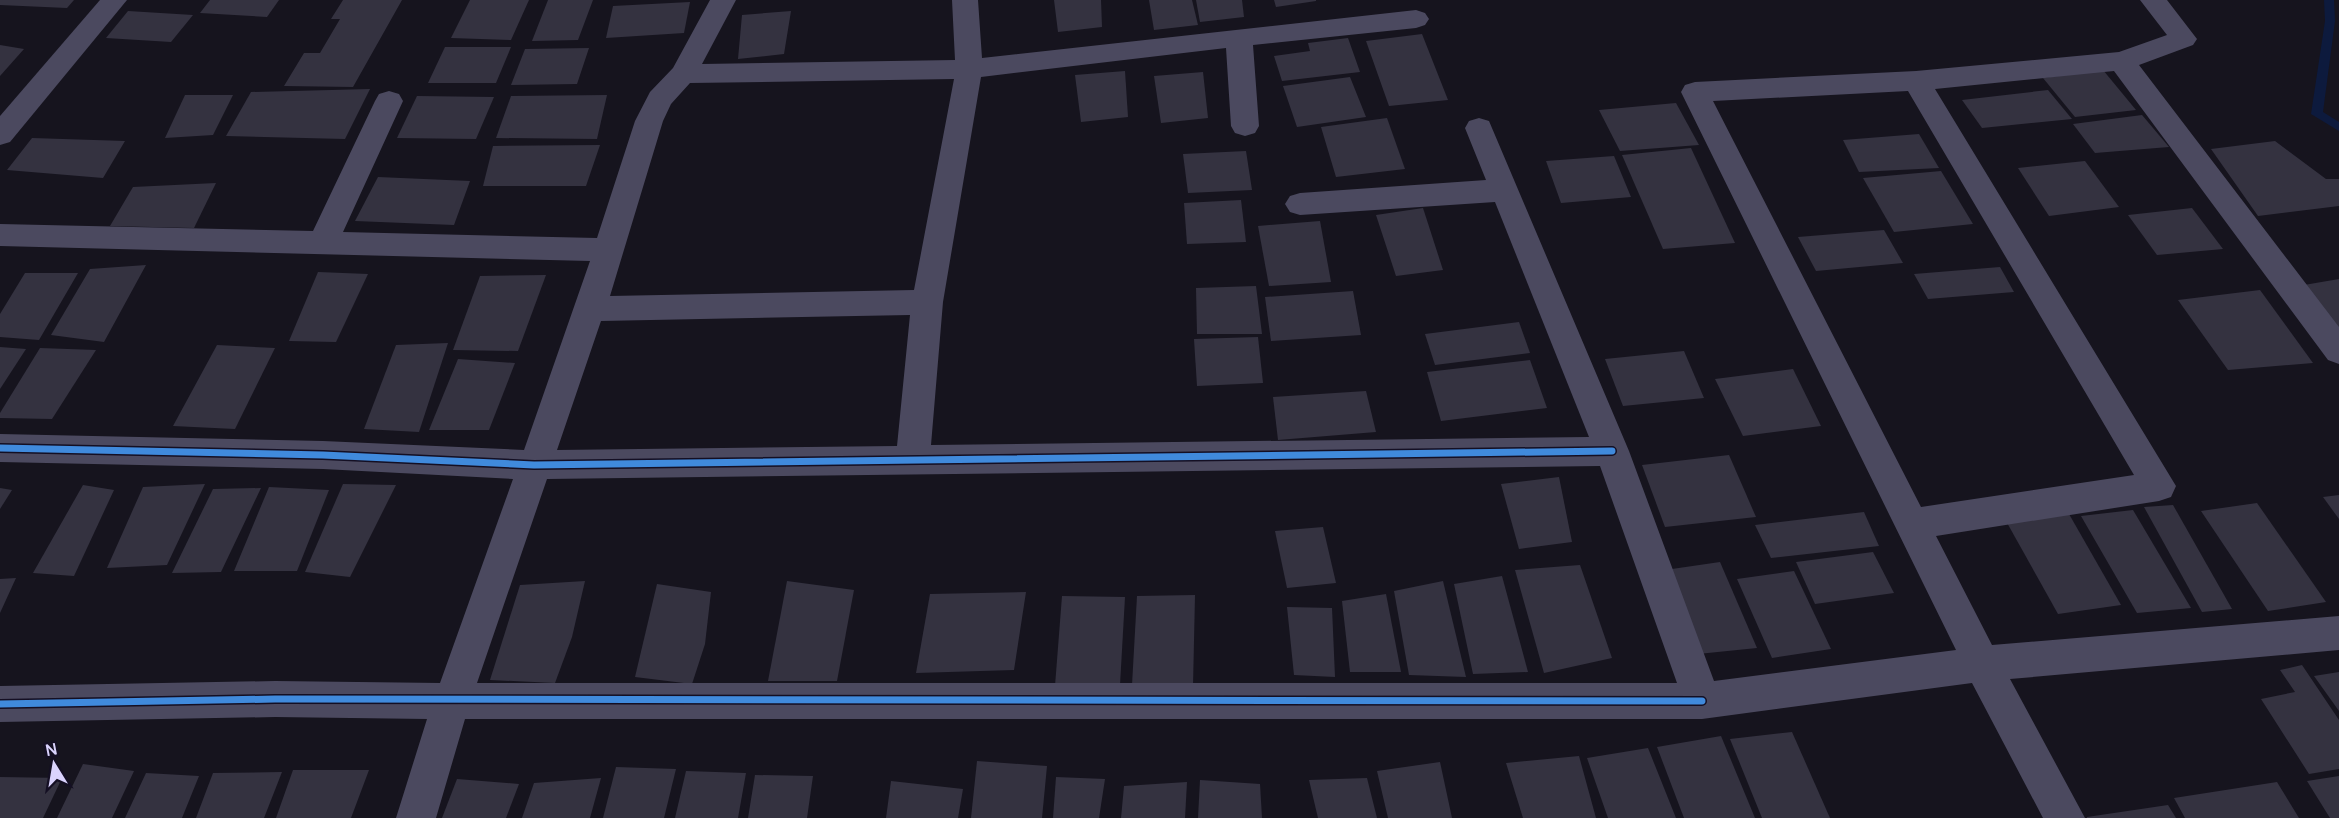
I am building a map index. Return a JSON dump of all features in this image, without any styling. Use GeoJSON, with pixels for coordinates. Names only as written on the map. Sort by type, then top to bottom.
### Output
{"type":"FeatureCollection","features":[{"type":"Feature","properties":{"kind":"street"},"geometry":{"type":"LineString","coordinates":[[0,135],[114,0]]}},
{"type":"Feature","properties":{"kind":"street"},"geometry":{"type":"LineString","coordinates":[[416,818],[452,701],[590,309],[649,121],[660,99],[683,74],[723,0]]}},
{"type":"Feature","properties":{"kind":"street"},"geometry":{"type":"LineString","coordinates":[[913,459],[927,302],[969,69],[965,0]]}},
{"type":"Feature","properties":{"kind":"street"},"geometry":{"type":"LineString","coordinates":[[2064,818],[1982,664],[1695,92],[1916,81],[2121,61],[2184,39],[2154,0]]}},
{"type":"Feature","properties":{"kind":"street"},"geometry":{"type":"LineString","coordinates":[[683,74],[969,69],[1416,19]]}},
{"type":"Feature","properties":{"kind":"street"},"geometry":{"type":"LineString","coordinates":[[1239,37],[1245,126]]}},
{"type":"Feature","properties":{"kind":"street"},"geometry":{"type":"LineString","coordinates":[[2121,61],[2339,351]]}},
{"type":"Feature","properties":{"kind":"street"},"geometry":{"type":"LineString","coordinates":[[1913,524],[2159,486],[1916,81]]}},
{"type":"Feature","properties":{"kind":"street"},"geometry":{"type":"LineString","coordinates":[[322,244],[389,101]]}},
{"type":"Feature","properties":{"kind":"street"},"geometry":{"type":"LineString","coordinates":[[1479,128],[1612,452],[1702,701]]}},
{"type":"Feature","properties":{"kind":"street"},"geometry":{"type":"LineString","coordinates":[[1300,204],[1505,190]]}},
{"type":"Feature","properties":{"kind":"street"},"geometry":{"type":"LineString","coordinates":[[0,235],[607,250]]}},
{"type":"Feature","properties":{"kind":"street"},"geometry":{"type":"LineString","coordinates":[[590,309],[927,302]]}},
{"type":"Feature","properties":{"kind":"street"},"geometry":{"type":"LineString","coordinates":[[0,448],[324,455],[534,465],[1612,452]]}},
{"type":"Feature","properties":{"kind":"street"},"geometry":{"type":"LineString","coordinates":[[0,704],[275,699],[1702,701],[1982,664],[2339,633]]}},
{"type":"Feature","properties":{"kind":"building"},"geometry":{"type":"Polygon","coordinates":[[[0,0],[74,0],[67,8],[0,5],[0,0]]]}},
{"type":"Feature","properties":{"kind":"building"},"geometry":{"type":"Polygon","coordinates":[[[210,0],[279,0],[267,17],[200,13],[210,0]]]}},
{"type":"Feature","properties":{"kind":"building"},"geometry":{"type":"Polygon","coordinates":[[[343,0],[402,0],[353,87],[284,86],[304,53],[320,53],[340,19],[331,19],[343,0]]]}},
{"type":"Feature","properties":{"kind":"building"},"geometry":{"type":"Polygon","coordinates":[[[470,0],[529,0],[511,40],[451,38],[470,0]]]}},
{"type":"Feature","properties":{"kind":"building"},"geometry":{"type":"Polygon","coordinates":[[[548,0],[593,0],[578,40],[532,41],[548,0]]]}},
{"type":"Feature","properties":{"kind":"building"},"geometry":{"type":"Polygon","coordinates":[[[1054,0],[1101,0],[1102,27],[1058,32],[1054,0]]]}},
{"type":"Feature","properties":{"kind":"building"},"geometry":{"type":"Polygon","coordinates":[[[1149,0],[1192,0],[1198,25],[1154,30],[1149,0]]]}},
{"type":"Feature","properties":{"kind":"building"},"geometry":{"type":"Polygon","coordinates":[[[1196,0],[1242,0],[1244,17],[1200,22],[1196,0]]]}},
{"type":"Feature","properties":{"kind":"building"},"geometry":{"type":"Polygon","coordinates":[[[1274,0],[1316,0],[1316,1],[1276,7],[1274,0]]]}},
{"type":"Feature","properties":{"kind":"building"},"geometry":{"type":"Polygon","coordinates":[[[690,2],[684,33],[606,38],[613,6],[690,2]]]}},
{"type":"Feature","properties":{"kind":"building"},"geometry":{"type":"Polygon","coordinates":[[[128,11],[193,15],[171,42],[106,38],[128,11]]]}},
{"type":"Feature","properties":{"kind":"building"},"geometry":{"type":"Polygon","coordinates":[[[791,11],[784,54],[738,59],[742,15],[791,11]]]}},
{"type":"Feature","properties":{"kind":"building"},"geometry":{"type":"Polygon","coordinates":[[[1422,34],[1448,100],[1389,106],[1366,41],[1422,34]]]}},
{"type":"Feature","properties":{"kind":"building"},"geometry":{"type":"Polygon","coordinates":[[[1348,38],[1360,72],[1282,81],[1274,56],[1310,51],[1308,43],[1348,38]]]}},
{"type":"Feature","properties":{"kind":"building"},"geometry":{"type":"Polygon","coordinates":[[[0,45],[24,49],[0,76],[0,45]]]}},
{"type":"Feature","properties":{"kind":"building"},"geometry":{"type":"Polygon","coordinates":[[[445,47],[511,47],[496,83],[428,83],[445,47]]]}},
{"type":"Feature","properties":{"kind":"building"},"geometry":{"type":"Polygon","coordinates":[[[589,48],[577,84],[511,85],[525,49],[589,48]]]}},
{"type":"Feature","properties":{"kind":"building"},"geometry":{"type":"Polygon","coordinates":[[[2103,70],[2136,110],[2075,117],[2043,78],[2103,70]]]}},
{"type":"Feature","properties":{"kind":"building"},"geometry":{"type":"Polygon","coordinates":[[[1125,71],[1128,117],[1081,122],[1075,75],[1125,71]]]}},
{"type":"Feature","properties":{"kind":"building"},"geometry":{"type":"Polygon","coordinates":[[[1203,72],[1208,118],[1161,123],[1154,76],[1203,72]]]}},
{"type":"Feature","properties":{"kind":"building"},"geometry":{"type":"Polygon","coordinates":[[[1350,77],[1366,117],[1297,127],[1283,86],[1350,77]]]}},
{"type":"Feature","properties":{"kind":"building"},"geometry":{"type":"Polygon","coordinates":[[[370,89],[345,139],[226,136],[251,92],[370,89]]]}},
{"type":"Feature","properties":{"kind":"building"},"geometry":{"type":"Polygon","coordinates":[[[2048,90],[2072,119],[1982,128],[1962,100],[2048,90]]]}},
{"type":"Feature","properties":{"kind":"building"},"geometry":{"type":"Polygon","coordinates":[[[185,95],[233,95],[213,135],[165,138],[185,95]]]}},
{"type":"Feature","properties":{"kind":"building"},"geometry":{"type":"Polygon","coordinates":[[[607,95],[597,139],[496,138],[511,96],[607,95]]]}},
{"type":"Feature","properties":{"kind":"building"},"geometry":{"type":"Polygon","coordinates":[[[417,96],[494,97],[476,139],[397,138],[417,96]]]}},
{"type":"Feature","properties":{"kind":"building"},"geometry":{"type":"Polygon","coordinates":[[[1676,103],[1699,145],[1620,151],[1599,110],[1676,103]]]}},
{"type":"Feature","properties":{"kind":"building"},"geometry":{"type":"Polygon","coordinates":[[[2142,115],[2169,147],[2095,153],[2073,124],[2142,115]]]}},
{"type":"Feature","properties":{"kind":"building"},"geometry":{"type":"Polygon","coordinates":[[[1387,118],[1405,169],[1336,177],[1321,127],[1387,118]]]}},
{"type":"Feature","properties":{"kind":"building"},"geometry":{"type":"Polygon","coordinates":[[[1919,134],[1939,168],[1859,172],[1843,140],[1919,134]]]}},
{"type":"Feature","properties":{"kind":"building"},"geometry":{"type":"Polygon","coordinates":[[[32,138],[125,141],[103,178],[7,170],[32,138]]]}},
{"type":"Feature","properties":{"kind":"building"},"geometry":{"type":"Polygon","coordinates":[[[2275,141],[2326,179],[2339,179],[2339,206],[2258,216],[2211,149],[2275,141]]]}},
{"type":"Feature","properties":{"kind":"building"},"geometry":{"type":"Polygon","coordinates":[[[600,145],[586,186],[483,186],[493,146],[600,145]]]}},
{"type":"Feature","properties":{"kind":"building"},"geometry":{"type":"Polygon","coordinates":[[[1691,148],[1735,243],[1663,249],[1622,155],[1691,148]]]}},
{"type":"Feature","properties":{"kind":"building"},"geometry":{"type":"Polygon","coordinates":[[[1246,151],[1252,190],[1188,193],[1183,154],[1246,151]]]}},
{"type":"Feature","properties":{"kind":"building"},"geometry":{"type":"Polygon","coordinates":[[[1614,156],[1631,197],[1561,203],[1546,161],[1614,156]]]}},
{"type":"Feature","properties":{"kind":"building"},"geometry":{"type":"Polygon","coordinates":[[[2085,161],[2119,207],[2049,216],[2018,168],[2085,161]]]}},
{"type":"Feature","properties":{"kind":"building"},"geometry":{"type":"Polygon","coordinates":[[[1941,171],[1973,224],[1894,232],[1863,178],[1941,171]]]}},
{"type":"Feature","properties":{"kind":"building"},"geometry":{"type":"Polygon","coordinates":[[[378,177],[470,181],[454,225],[355,221],[378,177]]]}},
{"type":"Feature","properties":{"kind":"building"},"geometry":{"type":"Polygon","coordinates":[[[216,183],[194,228],[110,226],[133,187],[216,183]]]}},
{"type":"Feature","properties":{"kind":"building"},"geometry":{"type":"Polygon","coordinates":[[[1241,200],[1246,242],[1187,244],[1184,203],[1241,200]]]}},
{"type":"Feature","properties":{"kind":"building"},"geometry":{"type":"Polygon","coordinates":[[[1423,208],[1443,270],[1396,276],[1376,215],[1423,208]]]}},
{"type":"Feature","properties":{"kind":"building"},"geometry":{"type":"Polygon","coordinates":[[[2192,208],[2223,249],[2157,255],[2128,215],[2192,208]]]}},
{"type":"Feature","properties":{"kind":"building"},"geometry":{"type":"Polygon","coordinates":[[[1320,221],[1331,282],[1269,286],[1258,226],[1320,221]]]}},
{"type":"Feature","properties":{"kind":"building"},"geometry":{"type":"Polygon","coordinates":[[[1884,230],[1903,263],[1816,271],[1798,237],[1884,230]]]}},
{"type":"Feature","properties":{"kind":"building"},"geometry":{"type":"Polygon","coordinates":[[[146,265],[104,342],[51,335],[90,269],[146,265]]]}},
{"type":"Feature","properties":{"kind":"building"},"geometry":{"type":"Polygon","coordinates":[[[2000,267],[2014,292],[1928,299],[1914,274],[2000,267]]]}},
{"type":"Feature","properties":{"kind":"building"},"geometry":{"type":"Polygon","coordinates":[[[318,272],[368,274],[336,342],[289,341],[318,272]]]}},
{"type":"Feature","properties":{"kind":"building"},"geometry":{"type":"Polygon","coordinates":[[[25,273],[78,273],[39,340],[0,337],[0,314],[25,273]]]}},
{"type":"Feature","properties":{"kind":"building"},"geometry":{"type":"Polygon","coordinates":[[[546,275],[518,351],[453,350],[480,276],[546,275]]]}},
{"type":"Feature","properties":{"kind":"building"},"geometry":{"type":"Polygon","coordinates":[[[2339,279],[2339,328],[2304,285],[2339,279]]]}},
{"type":"Feature","properties":{"kind":"building"},"geometry":{"type":"Polygon","coordinates":[[[1256,286],[1262,334],[1197,334],[1196,288],[1256,286]]]}},
{"type":"Feature","properties":{"kind":"building"},"geometry":{"type":"Polygon","coordinates":[[[2260,290],[2313,363],[2228,370],[2178,300],[2260,290]]]}},
{"type":"Feature","properties":{"kind":"building"},"geometry":{"type":"Polygon","coordinates":[[[1353,291],[1361,335],[1271,341],[1265,297],[1353,291]]]}},
{"type":"Feature","properties":{"kind":"building"},"geometry":{"type":"Polygon","coordinates":[[[1519,322],[1530,353],[1435,365],[1425,334],[1519,322]]]}},
{"type":"Feature","properties":{"kind":"building"},"geometry":{"type":"Polygon","coordinates":[[[1258,337],[1263,383],[1197,386],[1194,339],[1258,337]]]}},
{"type":"Feature","properties":{"kind":"building"},"geometry":{"type":"Polygon","coordinates":[[[448,343],[419,432],[364,429],[396,345],[448,343]]]}},
{"type":"Feature","properties":{"kind":"building"},"geometry":{"type":"Polygon","coordinates":[[[217,345],[275,348],[235,429],[173,426],[217,345]]]}},
{"type":"Feature","properties":{"kind":"building"},"geometry":{"type":"Polygon","coordinates":[[[0,347],[26,349],[0,389],[0,347]]]}},
{"type":"Feature","properties":{"kind":"building"},"geometry":{"type":"Polygon","coordinates":[[[40,348],[96,350],[52,419],[0,418],[0,413],[40,348]]]}},
{"type":"Feature","properties":{"kind":"building"},"geometry":{"type":"Polygon","coordinates":[[[1684,351],[1704,398],[1623,406],[1605,359],[1684,351]]]}},
{"type":"Feature","properties":{"kind":"building"},"geometry":{"type":"Polygon","coordinates":[[[458,359],[515,363],[489,430],[429,430],[458,359]]]}},
{"type":"Feature","properties":{"kind":"building"},"geometry":{"type":"Polygon","coordinates":[[[1530,360],[1547,408],[1441,421],[1427,372],[1530,360]]]}},
{"type":"Feature","properties":{"kind":"building"},"geometry":{"type":"Polygon","coordinates":[[[1793,369],[1821,426],[1743,436],[1715,379],[1793,369]]]}},
{"type":"Feature","properties":{"kind":"building"},"geometry":{"type":"Polygon","coordinates":[[[1366,391],[1376,432],[1278,440],[1273,397],[1366,391]]]}},
{"type":"Feature","properties":{"kind":"building"},"geometry":{"type":"Polygon","coordinates":[[[1729,455],[1756,517],[1665,527],[1642,465],[1729,455]]]}},
{"type":"Feature","properties":{"kind":"building"},"geometry":{"type":"Polygon","coordinates":[[[1559,477],[1572,542],[1519,549],[1501,484],[1559,477]]]}},
{"type":"Feature","properties":{"kind":"building"},"geometry":{"type":"Polygon","coordinates":[[[205,484],[167,565],[107,568],[143,487],[205,484]]]}},
{"type":"Feature","properties":{"kind":"building"},"geometry":{"type":"Polygon","coordinates":[[[343,484],[396,485],[350,577],[305,572],[343,484]]]}},
{"type":"Feature","properties":{"kind":"building"},"geometry":{"type":"Polygon","coordinates":[[[83,485],[114,490],[74,576],[33,573],[83,485]]]}},
{"type":"Feature","properties":{"kind":"building"},"geometry":{"type":"Polygon","coordinates":[[[269,487],[329,490],[297,571],[234,571],[269,487]]]}},
{"type":"Feature","properties":{"kind":"building"},"geometry":{"type":"Polygon","coordinates":[[[0,488],[12,490],[0,509],[0,488]]]}},
{"type":"Feature","properties":{"kind":"building"},"geometry":{"type":"Polygon","coordinates":[[[261,488],[221,572],[172,573],[213,489],[261,488]]]}},
{"type":"Feature","properties":{"kind":"building"},"geometry":{"type":"Polygon","coordinates":[[[2339,495],[2339,519],[2323,497],[2339,495]]]}},
{"type":"Feature","properties":{"kind":"building"},"geometry":{"type":"Polygon","coordinates":[[[2257,503],[2326,602],[2268,611],[2201,511],[2257,503]]]}},
{"type":"Feature","properties":{"kind":"building"},"geometry":{"type":"Polygon","coordinates":[[[2173,505],[2232,609],[2202,612],[2144,507],[2173,505]]]}},
{"type":"Feature","properties":{"kind":"building"},"geometry":{"type":"Polygon","coordinates":[[[2133,510],[2191,608],[2137,613],[2081,516],[2133,510]]]}},
{"type":"Feature","properties":{"kind":"building"},"geometry":{"type":"Polygon","coordinates":[[[1864,512],[1879,546],[1771,558],[1755,525],[1864,512]]]}},
{"type":"Feature","properties":{"kind":"building"},"geometry":{"type":"Polygon","coordinates":[[[2069,514],[2121,605],[2058,614],[2006,521],[2069,514]]]}},
{"type":"Feature","properties":{"kind":"building"},"geometry":{"type":"Polygon","coordinates":[[[1323,527],[1336,583],[1287,588],[1275,531],[1323,527]]]}},
{"type":"Feature","properties":{"kind":"building"},"geometry":{"type":"Polygon","coordinates":[[[1873,552],[1894,593],[1815,604],[1796,562],[1873,552]]]}},
{"type":"Feature","properties":{"kind":"building"},"geometry":{"type":"Polygon","coordinates":[[[1720,562],[1757,648],[1698,654],[1665,570],[1720,562]]]}},
{"type":"Feature","properties":{"kind":"building"},"geometry":{"type":"Polygon","coordinates":[[[1580,565],[1612,658],[1544,673],[1515,570],[1580,565]]]}},
{"type":"Feature","properties":{"kind":"building"},"geometry":{"type":"Polygon","coordinates":[[[1794,571],[1831,649],[1772,658],[1737,579],[1794,571]]]}},
{"type":"Feature","properties":{"kind":"building"},"geometry":{"type":"Polygon","coordinates":[[[1502,576],[1528,672],[1473,674],[1454,584],[1502,576]]]}},
{"type":"Feature","properties":{"kind":"building"},"geometry":{"type":"Polygon","coordinates":[[[16,578],[0,613],[0,579],[16,578]]]}},
{"type":"Feature","properties":{"kind":"building"},"geometry":{"type":"Polygon","coordinates":[[[585,581],[572,637],[555,683],[490,680],[520,585],[585,581]]]}},
{"type":"Feature","properties":{"kind":"building"},"geometry":{"type":"Polygon","coordinates":[[[787,581],[854,590],[837,681],[768,681],[787,581]]]}},
{"type":"Feature","properties":{"kind":"building"},"geometry":{"type":"Polygon","coordinates":[[[1443,581],[1466,677],[1409,675],[1394,591],[1443,581]]]}},
{"type":"Feature","properties":{"kind":"building"},"geometry":{"type":"Polygon","coordinates":[[[657,584],[711,592],[705,644],[692,684],[635,677],[657,584]]]}},
{"type":"Feature","properties":{"kind":"building"},"geometry":{"type":"Polygon","coordinates":[[[1026,592],[1014,670],[916,673],[930,594],[1026,592]]]}},
{"type":"Feature","properties":{"kind":"building"},"geometry":{"type":"Polygon","coordinates":[[[1386,594],[1401,672],[1350,672],[1342,601],[1386,594]]]}},
{"type":"Feature","properties":{"kind":"building"},"geometry":{"type":"Polygon","coordinates":[[[1195,595],[1193,686],[1132,685],[1137,596],[1195,595]]]}},
{"type":"Feature","properties":{"kind":"building"},"geometry":{"type":"Polygon","coordinates":[[[1062,596],[1125,597],[1120,685],[1055,686],[1062,596]]]}},
{"type":"Feature","properties":{"kind":"building"},"geometry":{"type":"Polygon","coordinates":[[[1287,607],[1332,608],[1335,677],[1294,675],[1287,607]]]}},
{"type":"Feature","properties":{"kind":"building"},"geometry":{"type":"Polygon","coordinates":[[[2302,665],[2339,720],[2339,769],[2309,774],[2261,699],[2295,692],[2280,670],[2302,665]]]}},
{"type":"Feature","properties":{"kind":"building"},"geometry":{"type":"Polygon","coordinates":[[[2339,672],[2339,711],[2314,676],[2339,672]]]}},
{"type":"Feature","properties":{"kind":"building"},"geometry":{"type":"Polygon","coordinates":[[[1792,732],[1830,818],[1762,818],[1730,739],[1792,732]]]}},
{"type":"Feature","properties":{"kind":"building"},"geometry":{"type":"Polygon","coordinates":[[[1721,736],[1755,818],[1684,818],[1657,747],[1721,736]]]}},
{"type":"Feature","properties":{"kind":"building"},"geometry":{"type":"Polygon","coordinates":[[[1648,748],[1676,818],[1608,818],[1587,758],[1648,748]]]}},
{"type":"Feature","properties":{"kind":"building"},"geometry":{"type":"Polygon","coordinates":[[[1579,756],[1596,818],[1523,818],[1506,763],[1579,756]]]}},
{"type":"Feature","properties":{"kind":"building"},"geometry":{"type":"Polygon","coordinates":[[[977,761],[1047,766],[1042,818],[971,818],[977,761]]]}},
{"type":"Feature","properties":{"kind":"building"},"geometry":{"type":"Polygon","coordinates":[[[1440,762],[1452,818],[1388,818],[1377,771],[1440,762]]]}},
{"type":"Feature","properties":{"kind":"building"},"geometry":{"type":"Polygon","coordinates":[[[83,764],[134,771],[112,818],[57,818],[83,764]]]}},
{"type":"Feature","properties":{"kind":"building"},"geometry":{"type":"Polygon","coordinates":[[[616,767],[676,769],[664,818],[603,818],[616,767]]]}},
{"type":"Feature","properties":{"kind":"building"},"geometry":{"type":"Polygon","coordinates":[[[293,770],[369,770],[351,818],[276,818],[293,770]]]}},
{"type":"Feature","properties":{"kind":"building"},"geometry":{"type":"Polygon","coordinates":[[[686,771],[746,773],[738,818],[675,818],[686,771]]]}},
{"type":"Feature","properties":{"kind":"building"},"geometry":{"type":"Polygon","coordinates":[[[282,772],[264,818],[196,818],[213,773],[282,772]]]}},
{"type":"Feature","properties":{"kind":"building"},"geometry":{"type":"Polygon","coordinates":[[[146,773],[199,776],[182,818],[125,818],[146,773]]]}},
{"type":"Feature","properties":{"kind":"building"},"geometry":{"type":"Polygon","coordinates":[[[755,775],[813,776],[807,818],[748,818],[755,775]]]}},
{"type":"Feature","properties":{"kind":"building"},"geometry":{"type":"Polygon","coordinates":[[[2339,776],[2339,818],[2330,818],[2307,781],[2339,776]]]}},
{"type":"Feature","properties":{"kind":"building"},"geometry":{"type":"Polygon","coordinates":[[[0,777],[62,778],[43,818],[0,818],[0,777]]]}},
{"type":"Feature","properties":{"kind":"building"},"geometry":{"type":"Polygon","coordinates":[[[1056,777],[1105,779],[1099,818],[1053,818],[1056,777]]]}},
{"type":"Feature","properties":{"kind":"building"},"geometry":{"type":"Polygon","coordinates":[[[601,778],[590,818],[522,818],[534,783],[601,778]]]}},
{"type":"Feature","properties":{"kind":"building"},"geometry":{"type":"Polygon","coordinates":[[[1367,778],[1377,818],[1318,818],[1309,780],[1367,778]]]}},
{"type":"Feature","properties":{"kind":"building"},"geometry":{"type":"Polygon","coordinates":[[[457,779],[519,784],[506,818],[442,818],[457,779]]]}},
{"type":"Feature","properties":{"kind":"building"},"geometry":{"type":"Polygon","coordinates":[[[1200,780],[1260,784],[1262,818],[1198,818],[1200,780]]]}},
{"type":"Feature","properties":{"kind":"building"},"geometry":{"type":"Polygon","coordinates":[[[891,781],[963,789],[958,818],[886,818],[891,781]]]}},
{"type":"Feature","properties":{"kind":"building"},"geometry":{"type":"Polygon","coordinates":[[[1187,782],[1185,818],[1121,818],[1124,786],[1187,782]]]}},
{"type":"Feature","properties":{"kind":"building"},"geometry":{"type":"Polygon","coordinates":[[[2277,782],[2299,818],[2185,818],[2174,798],[2277,782]]]}},
{"type":"Feature","properties":{"kind":"building"},"geometry":{"type":"Polygon","coordinates":[[[2168,805],[2176,818],[2087,818],[2087,817],[2168,805]]]}},
{"type":"Feature","properties":{"kind":"waterway"},"geometry":{"type":"LineString","coordinates":[[2329,0],[2330,21],[2317,114],[2339,127]]}},
{"type":"Feature","properties":{"kind":"cycle path"},"geometry":{"type":"LineString","coordinates":[[0,448],[323,455],[534,465],[1612,451]]}},
{"type":"Feature","properties":{"kind":"cycle path"},"geometry":{"type":"LineString","coordinates":[[0,704],[275,699],[1702,701]]}}]}
